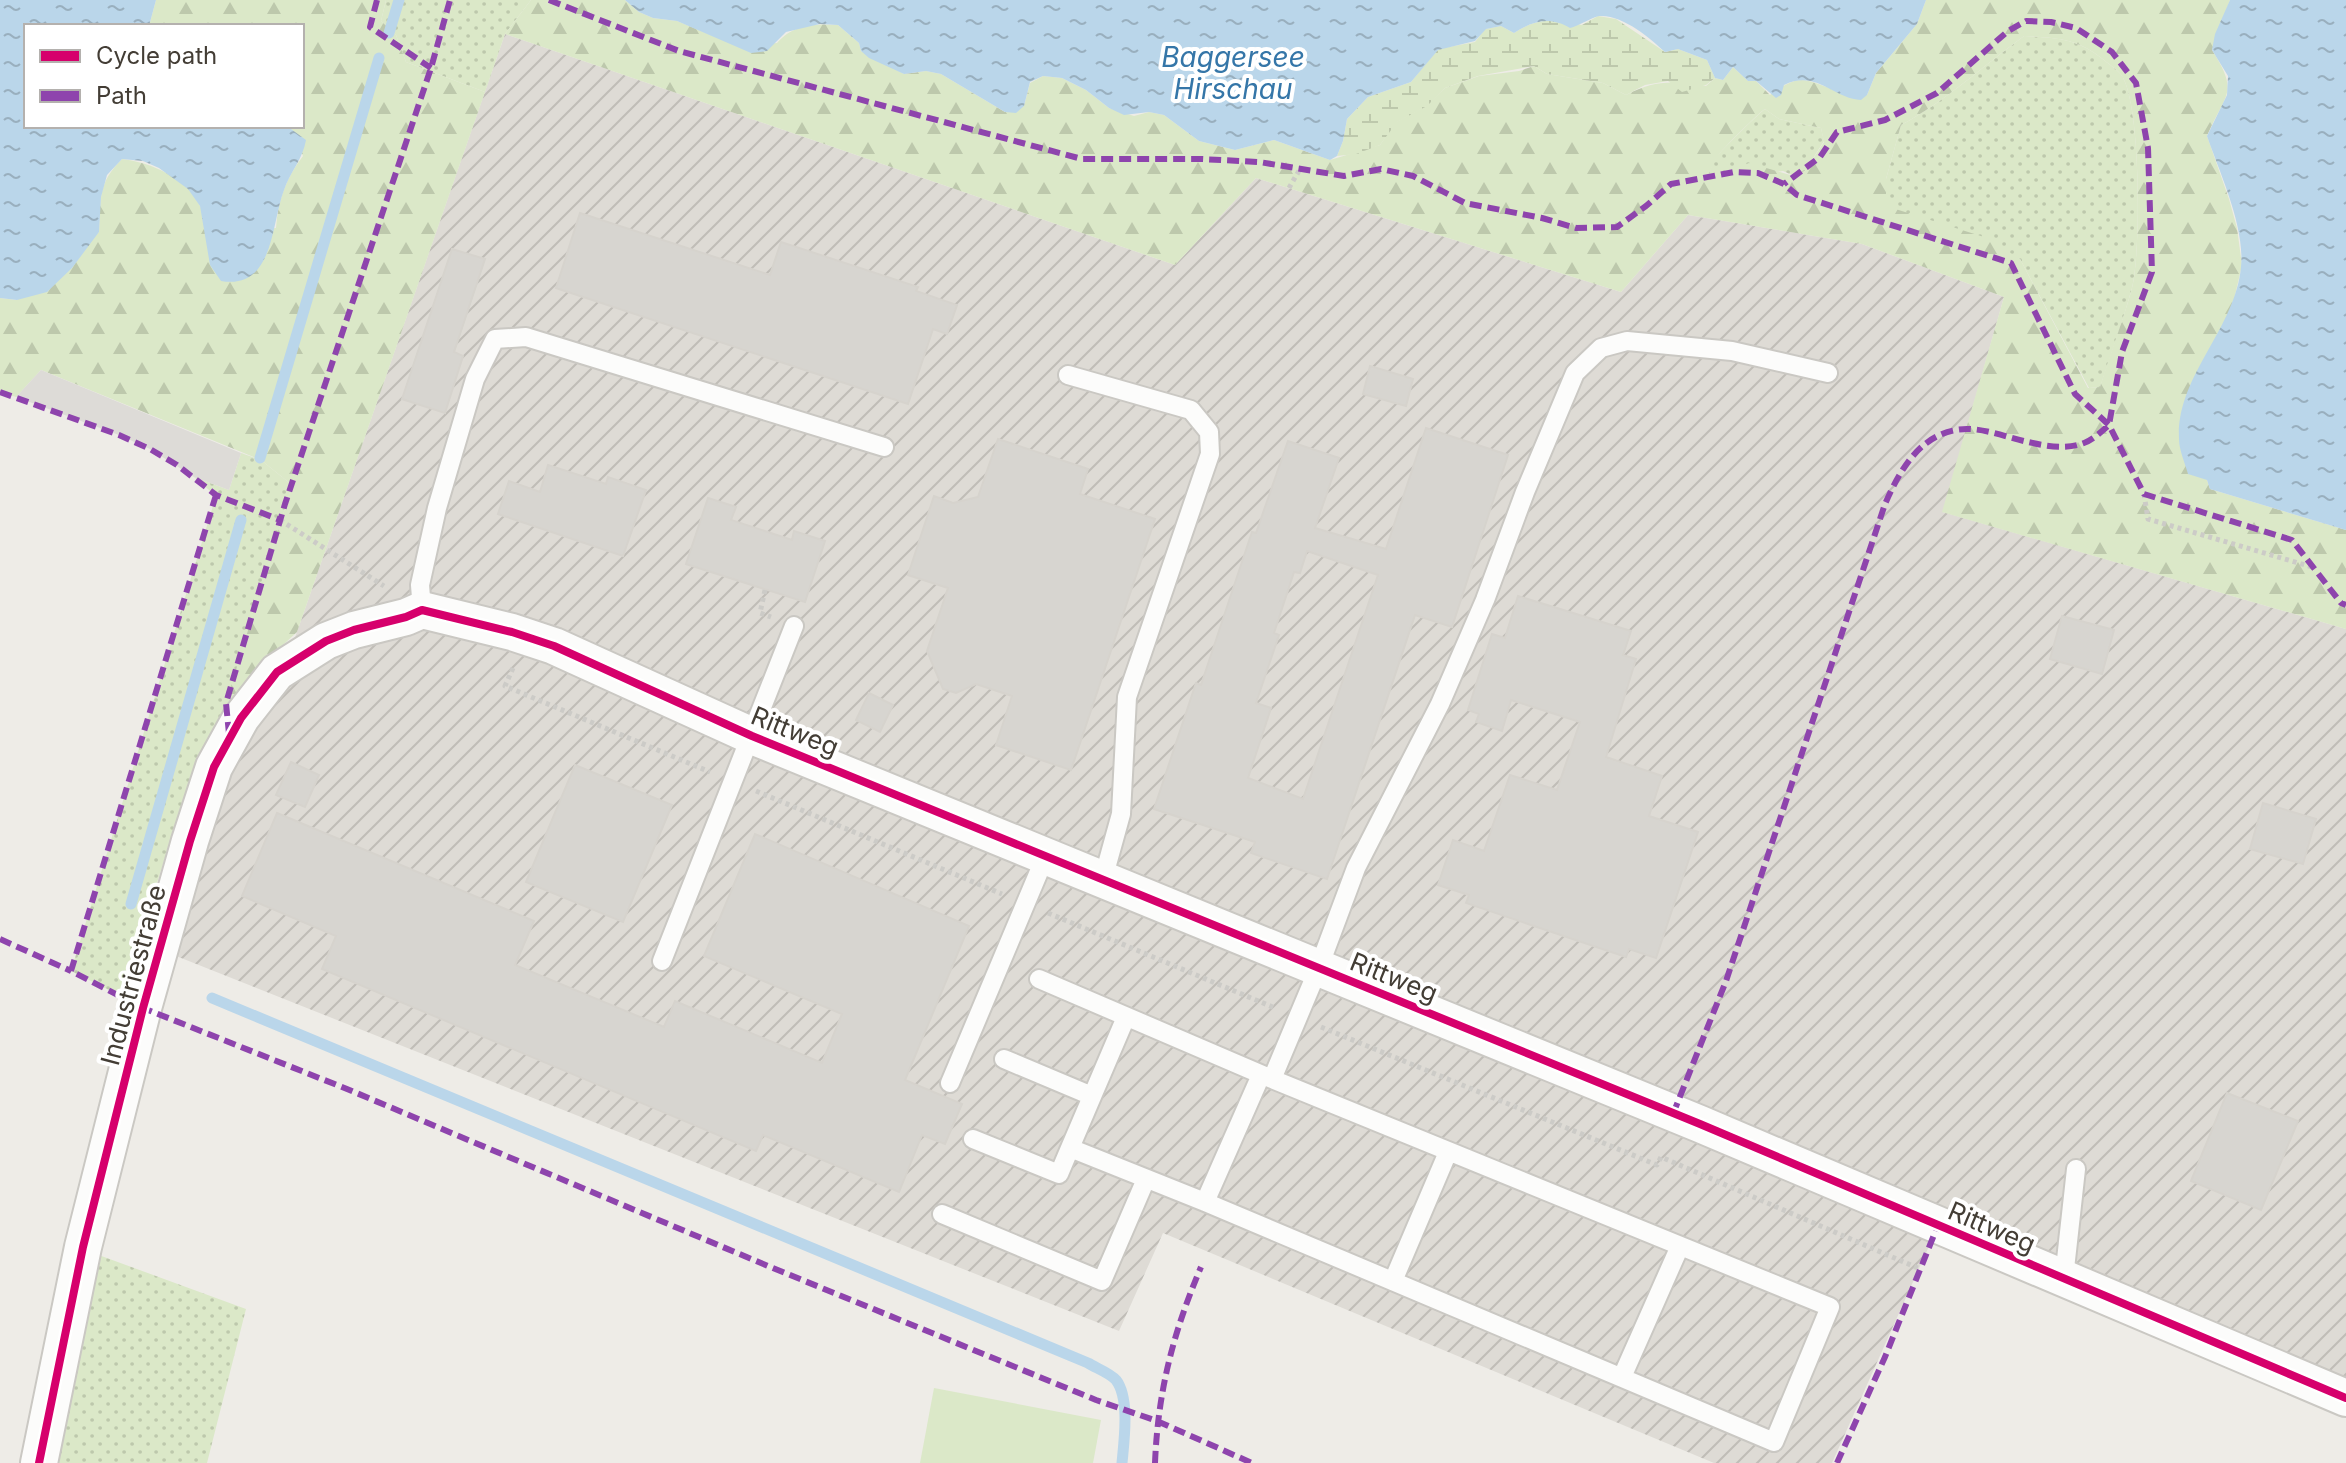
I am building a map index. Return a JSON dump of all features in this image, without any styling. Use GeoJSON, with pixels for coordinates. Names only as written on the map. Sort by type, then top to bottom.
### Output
{"type":"FeatureCollection","features":[{"type":"Feature","properties":{"kind":"street","name":"Rittweg"},"geometry":{"type":"LineString","coordinates":[[422,610],[554,646],[752,736],[1700,1124],[2346,1398]]}},
{"type":"Feature","properties":{"kind":"street","name":"Industriestraße"},"geometry":{"type":"LineString","coordinates":[[39,1463],[83,1247],[143,1008],[214,767],[241,718],[277,672],[326,641],[422,610]]}},
{"type":"Feature","properties":{"kind":"lane"},"geometry":{"type":"LineString","coordinates":[[422,610],[420,585],[437,508],[475,379],[495,339],[526,337],[884,447]]}},
{"type":"Feature","properties":{"kind":"lane"},"geometry":{"type":"LineString","coordinates":[[1205,1202],[1298,1017],[1356,868],[1440,704],[1575,373],[1601,348],[1627,341],[1732,351],[1828,373]]}},
{"type":"Feature","properties":{"kind":"lane"},"geometry":{"type":"LineString","coordinates":[[1068,375],[1191,410],[1209,432],[1210,454],[1127,697],[1121,814],[1103,879]]}},
{"type":"Feature","properties":{"kind":"lane"},"geometry":{"type":"LineString","coordinates":[[752,736],[794,626]]}},
{"type":"Feature","properties":{"kind":"lane","name":"Rittweg"},"geometry":{"type":"LineString","coordinates":[[662,961],[752,736]]}},
{"type":"Feature","properties":{"kind":"lane"},"geometry":{"type":"LineString","coordinates":[[950,1083],[1046,855]]}},
{"type":"Feature","properties":{"kind":"lane"},"geometry":{"type":"LineString","coordinates":[[1039,979],[1266,1077],[1830,1307],[1774,1442],[1070,1148]]}},
{"type":"Feature","properties":{"kind":"lane"},"geometry":{"type":"LineString","coordinates":[[973,1139],[1059,1174],[1126,1017]]}},
{"type":"Feature","properties":{"kind":"lane"},"geometry":{"type":"LineString","coordinates":[[1004,1059],[1092,1096]]}},
{"type":"Feature","properties":{"kind":"lane"},"geometry":{"type":"LineString","coordinates":[[1393,1281],[1448,1152]]}},
{"type":"Feature","properties":{"kind":"lane"},"geometry":{"type":"LineString","coordinates":[[2064,1278],[2076,1169]]}},
{"type":"Feature","properties":{"kind":"lane"},"geometry":{"type":"LineString","coordinates":[[942,1214],[1102,1281],[1146,1179]]}},
{"type":"Feature","properties":{"kind":"lane"},"geometry":{"type":"LineString","coordinates":[[1622,1377],[1680,1246]]}},
{"type":"Feature","properties":{"kind":"path"},"geometry":{"type":"LineString","coordinates":[[1289,188],[1300,169]]}},
{"type":"Feature","properties":{"kind":"path"},"geometry":{"type":"LineString","coordinates":[[2144,494],[2148,519],[2312,567]]}},
{"type":"Feature","properties":{"kind":"path"},"geometry":{"type":"LineString","coordinates":[[280,520],[422,610]]}},
{"type":"Feature","properties":{"kind":"path"},"geometry":{"type":"LineString","coordinates":[[525,637],[505,686],[1657,1165],[1661,1157],[1920,1269]]}},
{"type":"Feature","properties":{"kind":"shaded area"},"geometry":{"type":"Polygon","coordinates":[[[505,34],[1175,265],[1256,178],[1621,292],[1688,215],[1862,244],[2004,297],[1943,512],[2346,629],[2346,1398],[1938,1226],[1832,1463],[1714,1463],[1163,1233],[1119,1331],[156,948],[217,769],[282,675],[505,34]]]}},
{"type":"Feature","properties":{"kind":"shaded area"},"geometry":{"type":"Polygon","coordinates":[[[41,370],[241,453],[229,490],[194,477],[150,449],[119,435],[16,397],[41,370]]]}},
{"type":"Feature","properties":{"kind":"green space"},"geometry":{"type":"Polygon","coordinates":[[[156,0],[386,0],[381,21],[396,35],[406,62],[485,92],[297,632],[255,671],[227,711],[226,703],[292,485],[261,460],[41,370],[16,397],[0,392],[0,298],[17,300],[99,232],[104,184],[122,159],[156,168],[179,181],[196,198],[206,233],[276,228],[284,190],[303,156],[291,129],[285,128],[304,128],[304,24],[150,24],[156,0]]]}},
{"type":"Feature","properties":{"kind":"green space"},"geometry":{"type":"Polygon","coordinates":[[[386,0],[531,0],[505,34],[485,92],[406,62],[396,35],[381,21],[386,0]]]}},
{"type":"Feature","properties":{"kind":"green space"},"geometry":{"type":"Polygon","coordinates":[[[531,0],[625,0],[639,12],[653,18],[677,21],[738,46],[777,43],[804,26],[838,25],[859,43],[861,51],[904,74],[926,71],[941,74],[1005,112],[1024,106],[1030,83],[1043,76],[1062,78],[1086,90],[1109,108],[1134,116],[1149,112],[1164,115],[1199,141],[1235,150],[1274,140],[1330,160],[1380,145],[1396,122],[1426,106],[1445,88],[1479,76],[1534,66],[1547,74],[1603,83],[1626,95],[1647,86],[1665,83],[1706,86],[1715,78],[1723,80],[1733,67],[1748,81],[1756,81],[1770,95],[1789,83],[1802,80],[1867,95],[1876,73],[1917,24],[1926,0],[2230,0],[2212,50],[2226,76],[2227,93],[2207,136],[2237,228],[2242,265],[2233,304],[2215,341],[2207,480],[2210,489],[2346,530],[2346,629],[1942,512],[2004,297],[1862,244],[1688,215],[1621,292],[1256,178],[1175,265],[505,34],[531,0]],[[2024,36],[1949,94],[1901,125],[1886,179],[1886,206],[1984,237],[2020,259],[2088,388],[2100,387],[2135,270],[2138,179],[2128,92],[2122,76],[2085,47],[2057,39],[2024,36]],[[1765,109],[1721,152],[1706,180],[1749,163],[1794,176],[1805,171],[1824,142],[1821,128],[1779,119],[1765,109]]]}},
{"type":"Feature","properties":{"kind":"green space"},"geometry":{"type":"Polygon","coordinates":[[[1598,16],[1616,19],[1665,52],[1678,49],[1707,60],[1715,78],[1706,85],[1682,92],[1668,81],[1645,85],[1626,95],[1603,83],[1547,74],[1534,66],[1478,76],[1445,88],[1427,106],[1397,122],[1380,145],[1356,154],[1337,156],[1347,119],[1368,97],[1411,82],[1438,49],[1475,42],[1485,29],[1501,26],[1514,33],[1539,22],[1582,25],[1598,16]]]}},
{"type":"Feature","properties":{"kind":"green space"},"geometry":{"type":"Polygon","coordinates":[[[2024,36],[2057,39],[2085,47],[2122,76],[2128,92],[2138,179],[2135,270],[2100,387],[2089,388],[2020,259],[1886,207],[1886,179],[1901,125],[1949,94],[2024,36]]]}},
{"type":"Feature","properties":{"kind":"green space"},"geometry":{"type":"Polygon","coordinates":[[[1765,109],[1779,119],[1821,128],[1824,141],[1805,171],[1794,176],[1783,171],[1705,181],[1717,156],[1765,109]]]}},
{"type":"Feature","properties":{"kind":"green space"},"geometry":{"type":"Polygon","coordinates":[[[241,453],[261,460],[292,485],[227,711],[197,757],[121,996],[71,971],[216,496],[194,477],[229,490],[241,453]]]}},
{"type":"Feature","properties":{"kind":"green space"},"geometry":{"type":"Polygon","coordinates":[[[85,1250],[246,1309],[207,1463],[42,1463],[85,1250]]]}},
{"type":"Feature","properties":{"kind":"green space"},"geometry":{"type":"Polygon","coordinates":[[[934,1388],[1101,1420],[1093,1463],[920,1463],[934,1388]]]}},
{"type":"Feature","properties":{"kind":"water"},"geometry":{"type":"Polygon","coordinates":[[[0,0],[156,0],[150,24],[24,24],[24,128],[285,128],[306,140],[284,190],[268,252],[251,275],[238,281],[221,281],[210,265],[200,206],[188,189],[159,168],[143,161],[122,159],[107,175],[101,197],[99,232],[72,268],[47,292],[17,300],[0,298],[0,0]]]}},
{"type":"Feature","properties":{"kind":"water","name":"Baggersee Hirschau"},"geometry":{"type":"Polygon","coordinates":[[[625,0],[1926,0],[1917,24],[1876,73],[1867,95],[1861,100],[1805,80],[1784,85],[1781,95],[1776,98],[1756,81],[1748,81],[1733,67],[1723,80],[1715,78],[1707,60],[1678,49],[1665,52],[1635,28],[1608,16],[1599,16],[1570,28],[1548,21],[1528,25],[1514,33],[1501,26],[1486,29],[1475,41],[1438,50],[1411,82],[1368,97],[1347,119],[1337,156],[1330,160],[1274,140],[1235,150],[1199,141],[1164,115],[1149,112],[1124,115],[1062,78],[1043,76],[1030,82],[1024,106],[1016,113],[1005,112],[941,74],[926,71],[904,74],[869,58],[861,51],[859,43],[838,25],[820,24],[786,32],[767,51],[751,53],[677,21],[653,18],[639,12],[625,0]]]}},
{"type":"Feature","properties":{"kind":"water"},"geometry":{"type":"Polygon","coordinates":[[[2230,0],[2346,0],[2346,530],[2210,489],[2207,480],[2188,474],[2180,448],[2181,416],[2187,394],[2228,312],[2241,267],[2235,218],[2207,136],[2227,95],[2228,76],[2212,50],[2215,34],[2230,0]]]}},
{"type":"Feature","properties":{"kind":"building"},"geometry":{"type":"Polygon","coordinates":[[[580,213],[770,275],[781,242],[918,287],[916,291],[957,305],[947,334],[933,329],[908,404],[556,288],[580,213]]]}},
{"type":"Feature","properties":{"kind":"building"},"geometry":{"type":"Polygon","coordinates":[[[452,249],[485,259],[454,352],[463,356],[445,413],[402,399],[452,249]]]}},
{"type":"Feature","properties":{"kind":"building"},"geometry":{"type":"Polygon","coordinates":[[[1370,366],[1413,379],[1406,406],[1363,394],[1370,366]]]}},
{"type":"Feature","properties":{"kind":"building"},"geometry":{"type":"Polygon","coordinates":[[[1426,428],[1508,455],[1452,627],[1415,615],[1327,879],[1251,853],[1255,842],[1154,809],[1196,683],[1201,685],[1252,532],[1256,533],[1288,441],[1339,458],[1315,528],[1386,549],[1426,428]],[[1307,551],[1300,573],[1294,572],[1274,633],[1279,635],[1256,703],[1271,708],[1248,778],[1303,799],[1378,575],[1307,551]]]}},
{"type":"Feature","properties":{"kind":"building"},"geometry":{"type":"Polygon","coordinates":[[[998,439],[1088,469],[1080,494],[1155,519],[1071,770],[996,745],[1012,696],[976,684],[956,693],[943,689],[927,651],[948,588],[908,575],[934,496],[953,503],[978,497],[998,439]]]}},
{"type":"Feature","properties":{"kind":"building"},"geometry":{"type":"Polygon","coordinates":[[[548,465],[606,484],[608,477],[646,490],[623,556],[498,514],[509,481],[540,492],[548,465]]]}},
{"type":"Feature","properties":{"kind":"building"},"geometry":{"type":"Polygon","coordinates":[[[708,498],[736,507],[731,520],[792,540],[794,531],[825,541],[805,602],[686,564],[708,498]]]}},
{"type":"Feature","properties":{"kind":"building"},"geometry":{"type":"Polygon","coordinates":[[[1518,596],[1631,631],[1623,655],[1636,659],[1606,757],[1662,776],[1649,816],[1698,832],[1656,958],[1629,949],[1626,957],[1466,903],[1469,895],[1438,885],[1453,840],[1484,851],[1510,775],[1557,790],[1580,722],[1511,700],[1502,731],[1476,722],[1479,714],[1468,710],[1492,634],[1505,638],[1518,596]]]}},
{"type":"Feature","properties":{"kind":"building"},"geometry":{"type":"Polygon","coordinates":[[[2062,616],[2114,630],[2102,674],[2050,659],[2062,616]]]}},
{"type":"Feature","properties":{"kind":"building"},"geometry":{"type":"Polygon","coordinates":[[[869,693],[893,705],[880,732],[856,720],[869,693]]]}},
{"type":"Feature","properties":{"kind":"building"},"geometry":{"type":"Polygon","coordinates":[[[291,762],[319,775],[305,807],[276,795],[291,762]]]}},
{"type":"Feature","properties":{"kind":"building"},"geometry":{"type":"Polygon","coordinates":[[[575,765],[672,805],[623,922],[526,882],[575,765]]]}},
{"type":"Feature","properties":{"kind":"building"},"geometry":{"type":"Polygon","coordinates":[[[2263,803],[2316,819],[2303,864],[2250,849],[2263,803]]]}},
{"type":"Feature","properties":{"kind":"building"},"geometry":{"type":"Polygon","coordinates":[[[277,813],[534,921],[515,965],[664,1027],[675,1001],[822,1063],[842,1014],[704,956],[755,834],[969,926],[905,1080],[962,1104],[945,1144],[922,1135],[899,1192],[763,1135],[756,1151],[322,969],[336,936],[242,896],[277,813]]]}},
{"type":"Feature","properties":{"kind":"building"},"geometry":{"type":"Polygon","coordinates":[[[2227,1093],[2298,1121],[2261,1210],[2191,1181],[2227,1093]]]}},
{"type":"Feature","properties":{"kind":"waterway"},"geometry":{"type":"LineString","coordinates":[[389,33],[399,0]]}},
{"type":"Feature","properties":{"kind":"waterway"},"geometry":{"type":"LineString","coordinates":[[260,458],[379,58]]}},
{"type":"Feature","properties":{"kind":"waterway"},"geometry":{"type":"LineString","coordinates":[[131,904],[241,520]]}},
{"type":"Feature","properties":{"kind":"waterway"},"geometry":{"type":"LineString","coordinates":[[212,998],[1088,1363],[1113,1377],[1120,1388],[1125,1420],[1122,1463]]}},
{"type":"Feature","properties":{"kind":"marked path"},"geometry":{"type":"LineString","coordinates":[[377,0],[370,27],[431,68]]}},
{"type":"Feature","properties":{"kind":"marked path"},"geometry":{"type":"LineString","coordinates":[[229,734],[226,703],[285,504],[431,68],[450,0]]}},
{"type":"Feature","properties":{"kind":"marked path"},"geometry":{"type":"LineString","coordinates":[[549,0],[679,51],[1082,159],[1259,162],[1344,176],[1381,169],[1413,176],[1465,203],[1576,228],[1617,227],[1671,184],[1734,172],[1758,173],[1784,184],[1797,195],[2011,263],[2075,394],[2109,425],[2144,494],[2292,540],[2341,603],[2346,605]]}},
{"type":"Feature","properties":{"kind":"marked path"},"geometry":{"type":"LineString","coordinates":[[1673,1114],[1726,981],[1885,504],[1898,477],[1925,444],[1951,431],[1982,430],[2056,447],[2077,445],[2097,435],[2109,425],[2122,352],[2152,272],[2148,148],[2136,83],[2112,52],[2076,28],[2051,22],[2026,21],[2008,31],[1937,93],[1885,120],[1837,132],[1820,157],[1784,184]]}},
{"type":"Feature","properties":{"kind":"marked path"},"geometry":{"type":"LineString","coordinates":[[0,392],[150,449],[216,495],[280,520]]}},
{"type":"Feature","properties":{"kind":"marked path"},"geometry":{"type":"LineString","coordinates":[[216,495],[71,971],[143,1008],[347,1089],[1096,1400],[1157,1421],[1252,1463]]}},
{"type":"Feature","properties":{"kind":"marked path"},"geometry":{"type":"LineString","coordinates":[[0,939],[71,971]]}},
{"type":"Feature","properties":{"kind":"marked path"},"geometry":{"type":"LineString","coordinates":[[1837,1463],[1885,1357],[1938,1225]]}},
{"type":"Feature","properties":{"kind":"marked path"},"geometry":{"type":"LineString","coordinates":[[1155,1463],[1163,1387],[1182,1315],[1201,1267]]}},
{"type":"Feature","properties":{"kind":"cycle path"},"geometry":{"type":"LineString","coordinates":[[39,1463],[83,1247],[143,1008],[214,767],[241,718],[277,672],[326,641],[422,610],[512,632],[554,646],[752,736],[1700,1124],[2346,1398]]}}]}
